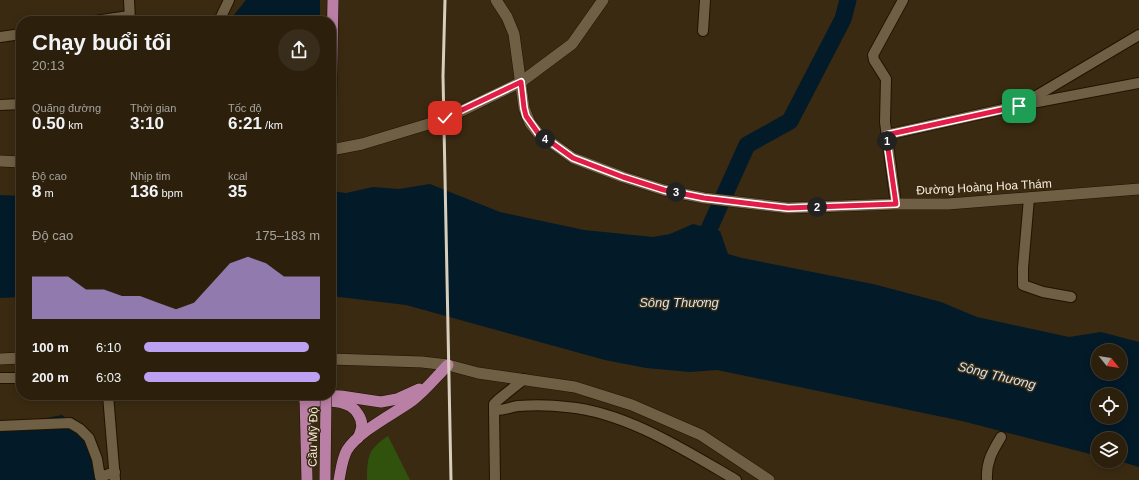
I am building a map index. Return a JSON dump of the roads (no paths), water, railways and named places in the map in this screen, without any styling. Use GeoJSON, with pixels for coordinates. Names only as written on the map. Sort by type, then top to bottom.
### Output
{"type":"FeatureCollection","features":[{"type":"Feature","properties":{"kind":"main road"},"geometry":{"type":"LineString","coordinates":[[333,0],[333,16]]}},
{"type":"Feature","properties":{"kind":"main road"},"geometry":{"type":"LineString","coordinates":[[340,480],[341,467],[347,452],[356,440],[362,434],[414,399],[435,380],[448,365]]}},
{"type":"Feature","properties":{"kind":"main road"},"geometry":{"type":"LineString","coordinates":[[336,396],[381,402],[391,401],[424,387],[435,380]]}},
{"type":"Feature","properties":{"kind":"main road"},"geometry":{"type":"LineString","coordinates":[[307,480],[308,400]]}},
{"type":"Feature","properties":{"kind":"main road","name":"Cầu Mỹ Độ"},"geometry":{"type":"LineString","coordinates":[[325,480],[326,400]]}},
{"type":"Feature","properties":{"kind":"main road"},"geometry":{"type":"LineString","coordinates":[[327,400],[352,406],[359,416],[362,425],[356,440]]}},
{"type":"Feature","properties":{"kind":"street"},"geometry":{"type":"LineString","coordinates":[[129,0],[130,16]]}},
{"type":"Feature","properties":{"kind":"street"},"geometry":{"type":"LineString","coordinates":[[221,16],[229,0]]}},
{"type":"Feature","properties":{"kind":"street"},"geometry":{"type":"LineString","coordinates":[[496,0],[507,17],[514,34],[521,82]]}},
{"type":"Feature","properties":{"kind":"street"},"geometry":{"type":"LineString","coordinates":[[336,149],[369,142],[445,118],[521,82],[572,44],[603,0]]}},
{"type":"Feature","properties":{"kind":"street"},"geometry":{"type":"LineString","coordinates":[[703,31],[704,0]]}},
{"type":"Feature","properties":{"kind":"street"},"geometry":{"type":"LineString","coordinates":[[896,204],[886,135],[886,79],[874,60],[873,55],[903,0]]}},
{"type":"Feature","properties":{"kind":"street"},"geometry":{"type":"LineString","coordinates":[[0,37],[16,35]]}},
{"type":"Feature","properties":{"kind":"street"},"geometry":{"type":"LineString","coordinates":[[1019,106],[1139,35]]}},
{"type":"Feature","properties":{"kind":"street","name":"Đường Hoàng Hoa Thám"},"geometry":{"type":"LineString","coordinates":[[521,82],[524,108],[530,123],[538,133],[573,158],[623,177],[664,190],[704,198],[788,208],[896,204],[948,204],[1139,189]]}},
{"type":"Feature","properties":{"kind":"street"},"geometry":{"type":"LineString","coordinates":[[886,135],[1019,106],[1139,83]]}},
{"type":"Feature","properties":{"kind":"street"},"geometry":{"type":"LineString","coordinates":[[0,105],[16,104]]}},
{"type":"Feature","properties":{"kind":"street"},"geometry":{"type":"LineString","coordinates":[[0,161],[16,162]]}},
{"type":"Feature","properties":{"kind":"street"},"geometry":{"type":"LineString","coordinates":[[1029,198],[1023,285],[1043,292],[1070,297]]}},
{"type":"Feature","properties":{"kind":"street"},"geometry":{"type":"LineString","coordinates":[[0,359],[16,358]]}},
{"type":"Feature","properties":{"kind":"street"},"geometry":{"type":"LineString","coordinates":[[336,359],[422,362],[448,365],[478,373],[575,387],[632,405],[701,435],[769,480]]}},
{"type":"Feature","properties":{"kind":"street"},"geometry":{"type":"LineString","coordinates":[[0,378],[16,378]]}},
{"type":"Feature","properties":{"kind":"street"},"geometry":{"type":"LineString","coordinates":[[495,480],[494,404],[524,379]]}},
{"type":"Feature","properties":{"kind":"street"},"geometry":{"type":"LineString","coordinates":[[0,426],[70,423],[80,429],[89,438],[97,458],[100,477],[115,476],[108,400]]}},
{"type":"Feature","properties":{"kind":"street"},"geometry":{"type":"LineString","coordinates":[[494,410],[498,411],[517,406],[568,407],[610,416],[649,432],[695,456],[736,480]]}},
{"type":"Feature","properties":{"kind":"street"},"geometry":{"type":"LineString","coordinates":[[987,480],[986,471],[989,456],[1001,437]]}},
{"type":"Feature","properties":{"kind":"water"},"geometry":{"type":"Polygon","coordinates":[[[246,0],[320,0],[320,16],[233,16],[246,0]]]}},
{"type":"Feature","properties":{"kind":"water","name":"Sông Thương"},"geometry":{"type":"Polygon","coordinates":[[[430,184],[500,212],[584,230],[653,237],[670,234],[693,224],[720,231],[728,254],[742,258],[873,284],[941,302],[977,317],[1069,337],[1101,332],[1139,342],[1139,467],[1127,463],[1127,432],[1091,432],[1091,454],[962,421],[717,370],[690,372],[646,368],[605,360],[406,305],[336,297],[336,192],[346,193],[373,187],[399,189],[430,184]]]}},
{"type":"Feature","properties":{"kind":"water"},"geometry":{"type":"Polygon","coordinates":[[[0,195],[16,196],[16,297],[0,298],[0,195]]]}},
{"type":"Feature","properties":{"kind":"water"},"geometry":{"type":"Polygon","coordinates":[[[62,415],[89,438],[95,480],[0,480],[0,421],[8,421],[20,431],[30,428],[31,421],[62,415]]]}},
{"type":"Feature","properties":{"kind":"waterway"},"geometry":{"type":"LineString","coordinates":[[700,249],[747,145],[790,121],[843,19],[848,0]]}},
{"type":"Feature","properties":{"kind":"railway"},"geometry":{"type":"LineString","coordinates":[[445,0],[443,76],[451,480]]}}]}
